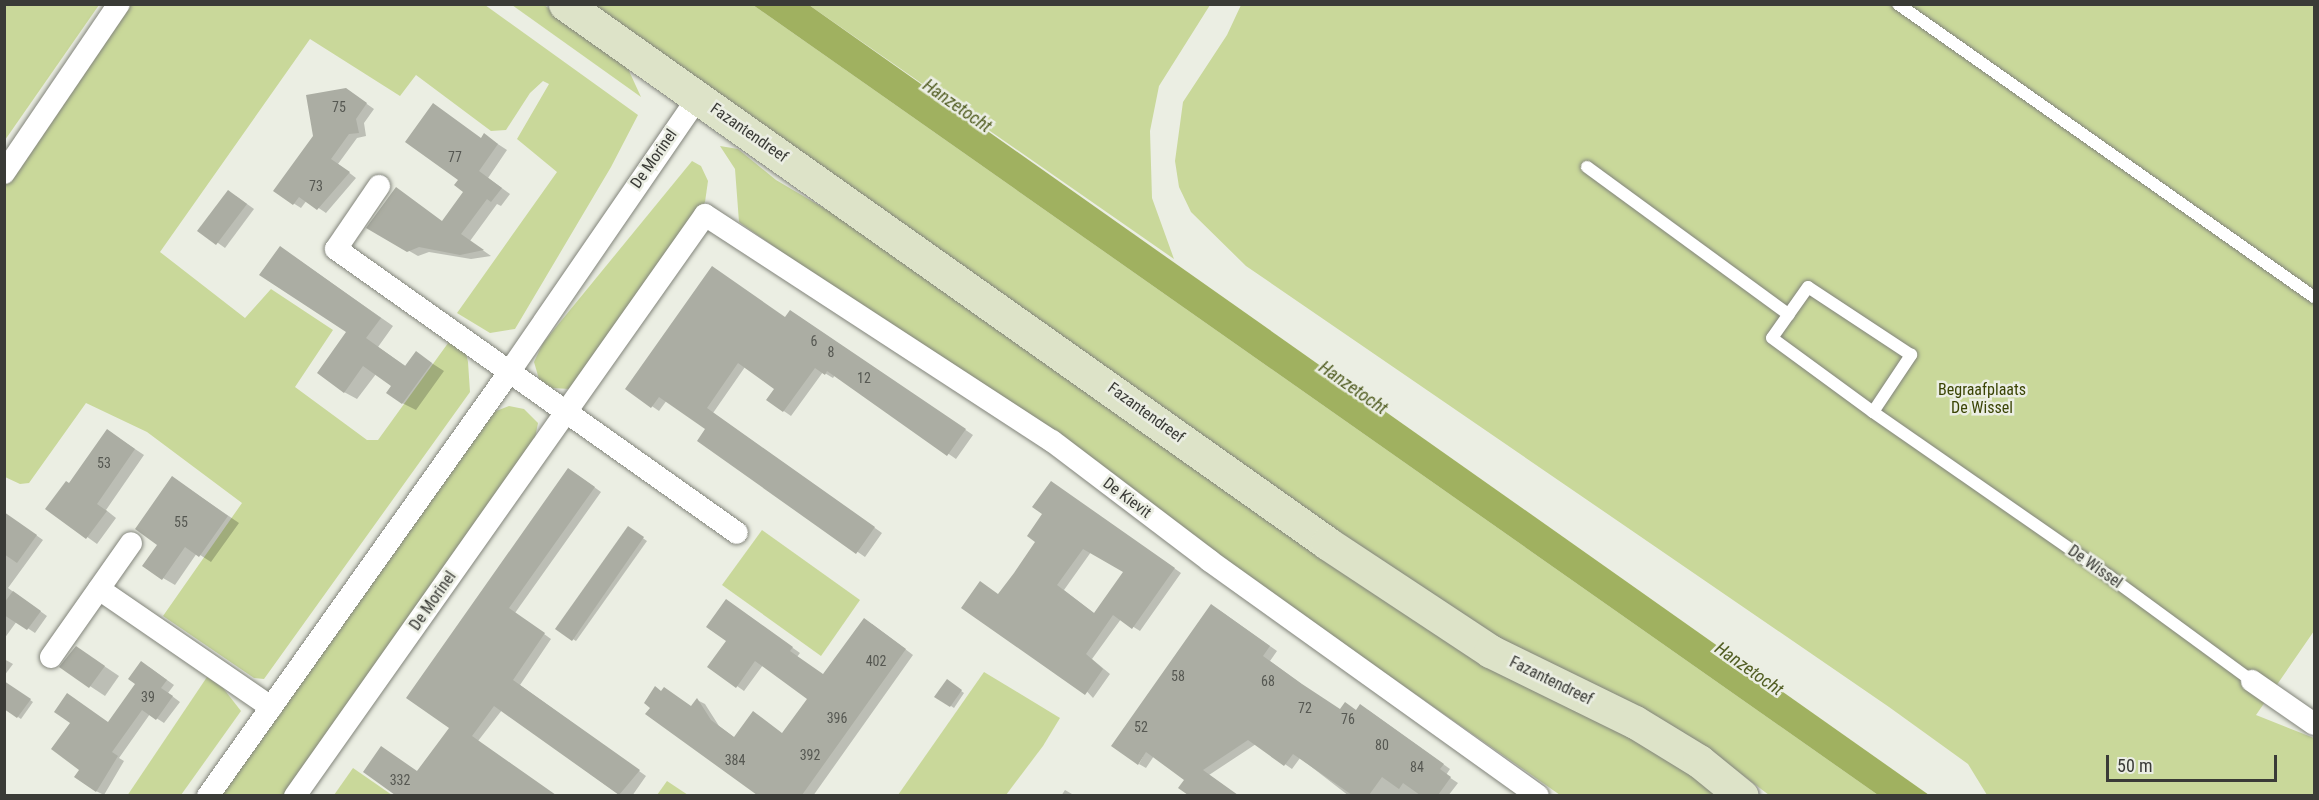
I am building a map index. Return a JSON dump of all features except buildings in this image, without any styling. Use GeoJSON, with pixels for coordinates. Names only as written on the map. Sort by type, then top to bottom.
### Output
{"type":"FeatureCollection","features":[{"type":"Feature","properties":{"kind":"street"},"geometry":{"type":"LineString","coordinates":[[4,173],[119,4]]}},
{"type":"Feature","properties":{"kind":"street","name":"Fazantendreef"},"geometry":{"type":"LineString","coordinates":[[565,4],[1336,549],[1490,651],[1635,722],[1699,761],[1742,795]]}},
{"type":"Feature","properties":{"kind":"street","name":"De Morinel"},"geometry":{"type":"LineString","coordinates":[[208,795],[510,371],[698,97]]}},
{"type":"Feature","properties":{"kind":"street"},"geometry":{"type":"LineString","coordinates":[[379,186],[336,249],[737,533]]}},
{"type":"Feature","properties":{"kind":"street","name":"De Morinel"},"geometry":{"type":"LineString","coordinates":[[300,794],[705,215]]}},
{"type":"Feature","properties":{"kind":"street","name":"De Kievit"},"geometry":{"type":"LineString","coordinates":[[705,215],[1052,441],[1210,561],[1538,795]]}},
{"type":"Feature","properties":{"kind":"street"},"geometry":{"type":"LineString","coordinates":[[51,657],[131,543]]}},
{"type":"Feature","properties":{"kind":"street"},"geometry":{"type":"LineString","coordinates":[[99,589],[271,707]]}},
{"type":"Feature","properties":{"kind":"street","name":"De Wissel"},"geometry":{"type":"LineString","coordinates":[[2252,681],[2314,724]]}},
{"type":"Feature","properties":{"kind":"lane"},"geometry":{"type":"LineString","coordinates":[[1898,4],[2314,297]]}},
{"type":"Feature","properties":{"kind":"lane"},"geometry":{"type":"LineString","coordinates":[[1587,167],[1789,315]]}},
{"type":"Feature","properties":{"kind":"lane","name":"De Wissel"},"geometry":{"type":"LineString","coordinates":[[1873,412],[1911,355],[1808,288],[1772,338],[1873,412],[2252,681]]}},
{"type":"Feature","properties":{"kind":"green space"},"geometry":{"type":"Polygon","coordinates":[[[4,5],[99,5],[5,140],[4,5]]]}},
{"type":"Feature","properties":{"kind":"green space"},"geometry":{"type":"Polygon","coordinates":[[[106,5],[485,5],[638,115],[611,167],[515,329],[490,333],[457,313],[557,172],[517,139],[549,84],[543,81],[530,93],[506,130],[491,131],[416,75],[400,96],[310,39],[160,252],[245,318],[271,289],[333,330],[295,387],[367,440],[378,440],[451,339],[465,349],[470,392],[264,679],[254,678],[163,616],[242,503],[147,432],[86,403],[29,483],[20,484],[5,477],[5,152],[106,5]]]}},
{"type":"Feature","properties":{"kind":"green space"},"geometry":{"type":"Polygon","coordinates":[[[512,5],[544,5],[624,60],[641,97],[512,5]]]}},
{"type":"Feature","properties":{"kind":"green space"},"geometry":{"type":"Polygon","coordinates":[[[593,5],[753,5],[1878,795],[1769,795],[1716,755],[1486,631],[1369,554],[593,5]]]}},
{"type":"Feature","properties":{"kind":"green space"},"geometry":{"type":"Polygon","coordinates":[[[809,5],[1210,5],[1159,86],[1150,131],[1152,198],[1174,259],[809,5]]]}},
{"type":"Feature","properties":{"kind":"green space","name":"Begraafplaats De Wissel"},"geometry":{"type":"Polygon","coordinates":[[[1241,5],[2314,5],[2314,631],[2256,715],[2314,738],[2314,795],[1987,795],[1968,764],[1889,707],[1246,266],[1191,212],[1179,187],[1175,161],[1183,102],[1227,35],[1241,5]]]}},
{"type":"Feature","properties":{"kind":"green space"},"geometry":{"type":"Polygon","coordinates":[[[720,146],[738,149],[776,180],[861,230],[1391,605],[1456,645],[1679,764],[1722,795],[1560,795],[739,222],[735,169],[720,146]]]}},
{"type":"Feature","properties":{"kind":"green space"},"geometry":{"type":"Polygon","coordinates":[[[692,161],[701,166],[708,181],[705,202],[570,389],[552,388],[539,379],[534,362],[543,343],[692,161]]]}},
{"type":"Feature","properties":{"kind":"green space"},"geometry":{"type":"Polygon","coordinates":[[[509,406],[524,409],[538,423],[534,443],[285,795],[220,796],[491,413],[509,406]]]}},
{"type":"Feature","properties":{"kind":"green space"},"geometry":{"type":"Polygon","coordinates":[[[762,530],[860,600],[821,656],[722,585],[762,530]]]}},
{"type":"Feature","properties":{"kind":"green space"},"geometry":{"type":"Polygon","coordinates":[[[984,672],[1060,718],[1043,746],[1006,795],[898,795],[984,672]]]}},
{"type":"Feature","properties":{"kind":"green space"},"geometry":{"type":"Polygon","coordinates":[[[207,677],[223,688],[241,711],[181,795],[127,796],[207,677]]]}},
{"type":"Feature","properties":{"kind":"green space"},"geometry":{"type":"Polygon","coordinates":[[[353,768],[392,795],[334,795],[353,768]]]}},
{"type":"Feature","properties":{"kind":"green space"},"geometry":{"type":"Polygon","coordinates":[[[667,781],[688,795],[657,795],[667,781]]]}},
{"type":"Feature","properties":{"kind":"water","name":"Hanzetocht"},"geometry":{"type":"Polygon","coordinates":[[[753,5],[809,5],[1929,795],[1878,795],[753,5]]]}}]}
